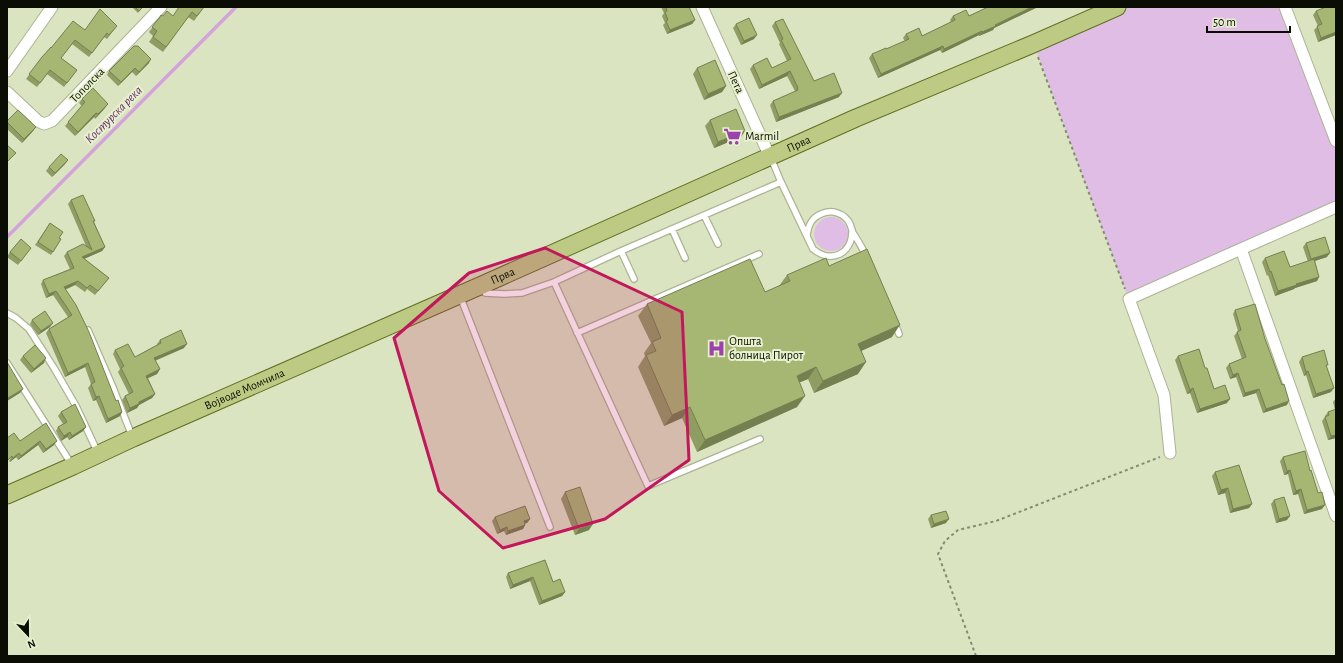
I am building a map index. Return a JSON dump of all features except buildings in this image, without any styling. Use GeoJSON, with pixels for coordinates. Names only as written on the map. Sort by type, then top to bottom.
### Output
{"type":"FeatureCollection","features":[{"type":"Feature","properties":{"kind":"main road","name":"Прва"},"geometry":{"type":"LineString","coordinates":[[482,285],[856,118],[1033,44],[1114,8]]}},
{"type":"Feature","properties":{"kind":"main road","name":"Војводе Момчила"},"geometry":{"type":"LineString","coordinates":[[7,494],[482,285]]}},
{"type":"Feature","properties":{"kind":"street"},"geometry":{"type":"LineString","coordinates":[[7,71],[52,7]]}},
{"type":"Feature","properties":{"kind":"street","name":"Тополска"},"geometry":{"type":"LineString","coordinates":[[7,92],[38,121],[44,124],[52,121],[161,7]]}},
{"type":"Feature","properties":{"kind":"street","name":"Пета"},"geometry":{"type":"LineString","coordinates":[[702,7],[770,157]]}},
{"type":"Feature","properties":{"kind":"street"},"geometry":{"type":"LineString","coordinates":[[1285,7],[1336,141]]}},
{"type":"Feature","properties":{"kind":"street"},"geometry":{"type":"LineString","coordinates":[[1170,452],[1164,395],[1129,299],[1336,207]]}},
{"type":"Feature","properties":{"kind":"street"},"geometry":{"type":"LineString","coordinates":[[1241,249],[1336,516]]}},
{"type":"Feature","properties":{"kind":"lane"},"geometry":{"type":"LineString","coordinates":[[770,157],[809,243],[818,254],[832,256],[845,250],[850,245],[852,231],[850,224],[839,213],[824,212],[816,216],[811,221],[807,236]]}},
{"type":"Feature","properties":{"kind":"lane"},"geometry":{"type":"LineString","coordinates":[[482,285],[485,293],[513,294],[522,293],[554,282],[621,251],[781,182]]}},
{"type":"Feature","properties":{"kind":"lane"},"geometry":{"type":"LineString","coordinates":[[704,215],[718,244]]}},
{"type":"Feature","properties":{"kind":"lane"},"geometry":{"type":"LineString","coordinates":[[672,229],[685,258]]}},
{"type":"Feature","properties":{"kind":"lane"},"geometry":{"type":"LineString","coordinates":[[852,231],[861,245],[869,264]]}},
{"type":"Feature","properties":{"kind":"lane"},"geometry":{"type":"LineString","coordinates":[[621,251],[634,279]]}},
{"type":"Feature","properties":{"kind":"lane"},"geometry":{"type":"LineString","coordinates":[[577,333],[759,254]]}},
{"type":"Feature","properties":{"kind":"lane"},"geometry":{"type":"LineString","coordinates":[[554,282],[648,486],[760,439]]}},
{"type":"Feature","properties":{"kind":"lane"},"geometry":{"type":"LineString","coordinates":[[459,295],[550,527]]}},
{"type":"Feature","properties":{"kind":"lane"},"geometry":{"type":"LineString","coordinates":[[7,313],[16,318],[29,329],[50,361],[76,406],[98,454]]}},
{"type":"Feature","properties":{"kind":"lane"},"geometry":{"type":"LineString","coordinates":[[893,320],[899,334]]}},
{"type":"Feature","properties":{"kind":"lane"},"geometry":{"type":"LineString","coordinates":[[86,327],[96,345],[133,438]]}},
{"type":"Feature","properties":{"kind":"lane"},"geometry":{"type":"LineString","coordinates":[[7,363],[73,466]]}},
{"type":"Feature","properties":{"kind":"path"},"geometry":{"type":"LineString","coordinates":[[1033,44],[1129,299]]}},
{"type":"Feature","properties":{"kind":"path"},"geometry":{"type":"LineString","coordinates":[[976,656],[938,554],[946,541],[958,530],[996,521],[1170,452]]}},
{"type":"Feature","properties":{"kind":"highlighted area"},"geometry":{"type":"Polygon","coordinates":[[[545,248],[682,312],[689,460],[605,519],[503,548],[439,491],[394,338],[469,273],[545,248]]]}},
{"type":"Feature","properties":{"kind":"shaded area"},"geometry":{"type":"Polygon","coordinates":[[[1112,7],[1283,7],[1336,147],[1336,208],[1131,305],[1033,42],[1112,7]]]}},
{"type":"Feature","properties":{"kind":"shaded area"},"geometry":{"type":"Polygon","coordinates":[[[831,217],[843,222],[848,234],[843,246],[831,251],[819,246],[814,234],[819,222],[831,217]]]}},
{"type":"Feature","properties":{"kind":"waterway","name":"Костурска река"},"geometry":{"type":"LineString","coordinates":[[7,237],[236,7]]}},
{"type":"Feature","properties":{"kind":"place","name":"Marmil"},"geometry":{"type":"Point","coordinates":[732,136]}},
{"type":"Feature","properties":{"kind":"place","name":"Општа болница Пирот"},"geometry":{"type":"Point","coordinates":[716,348]}}]}
